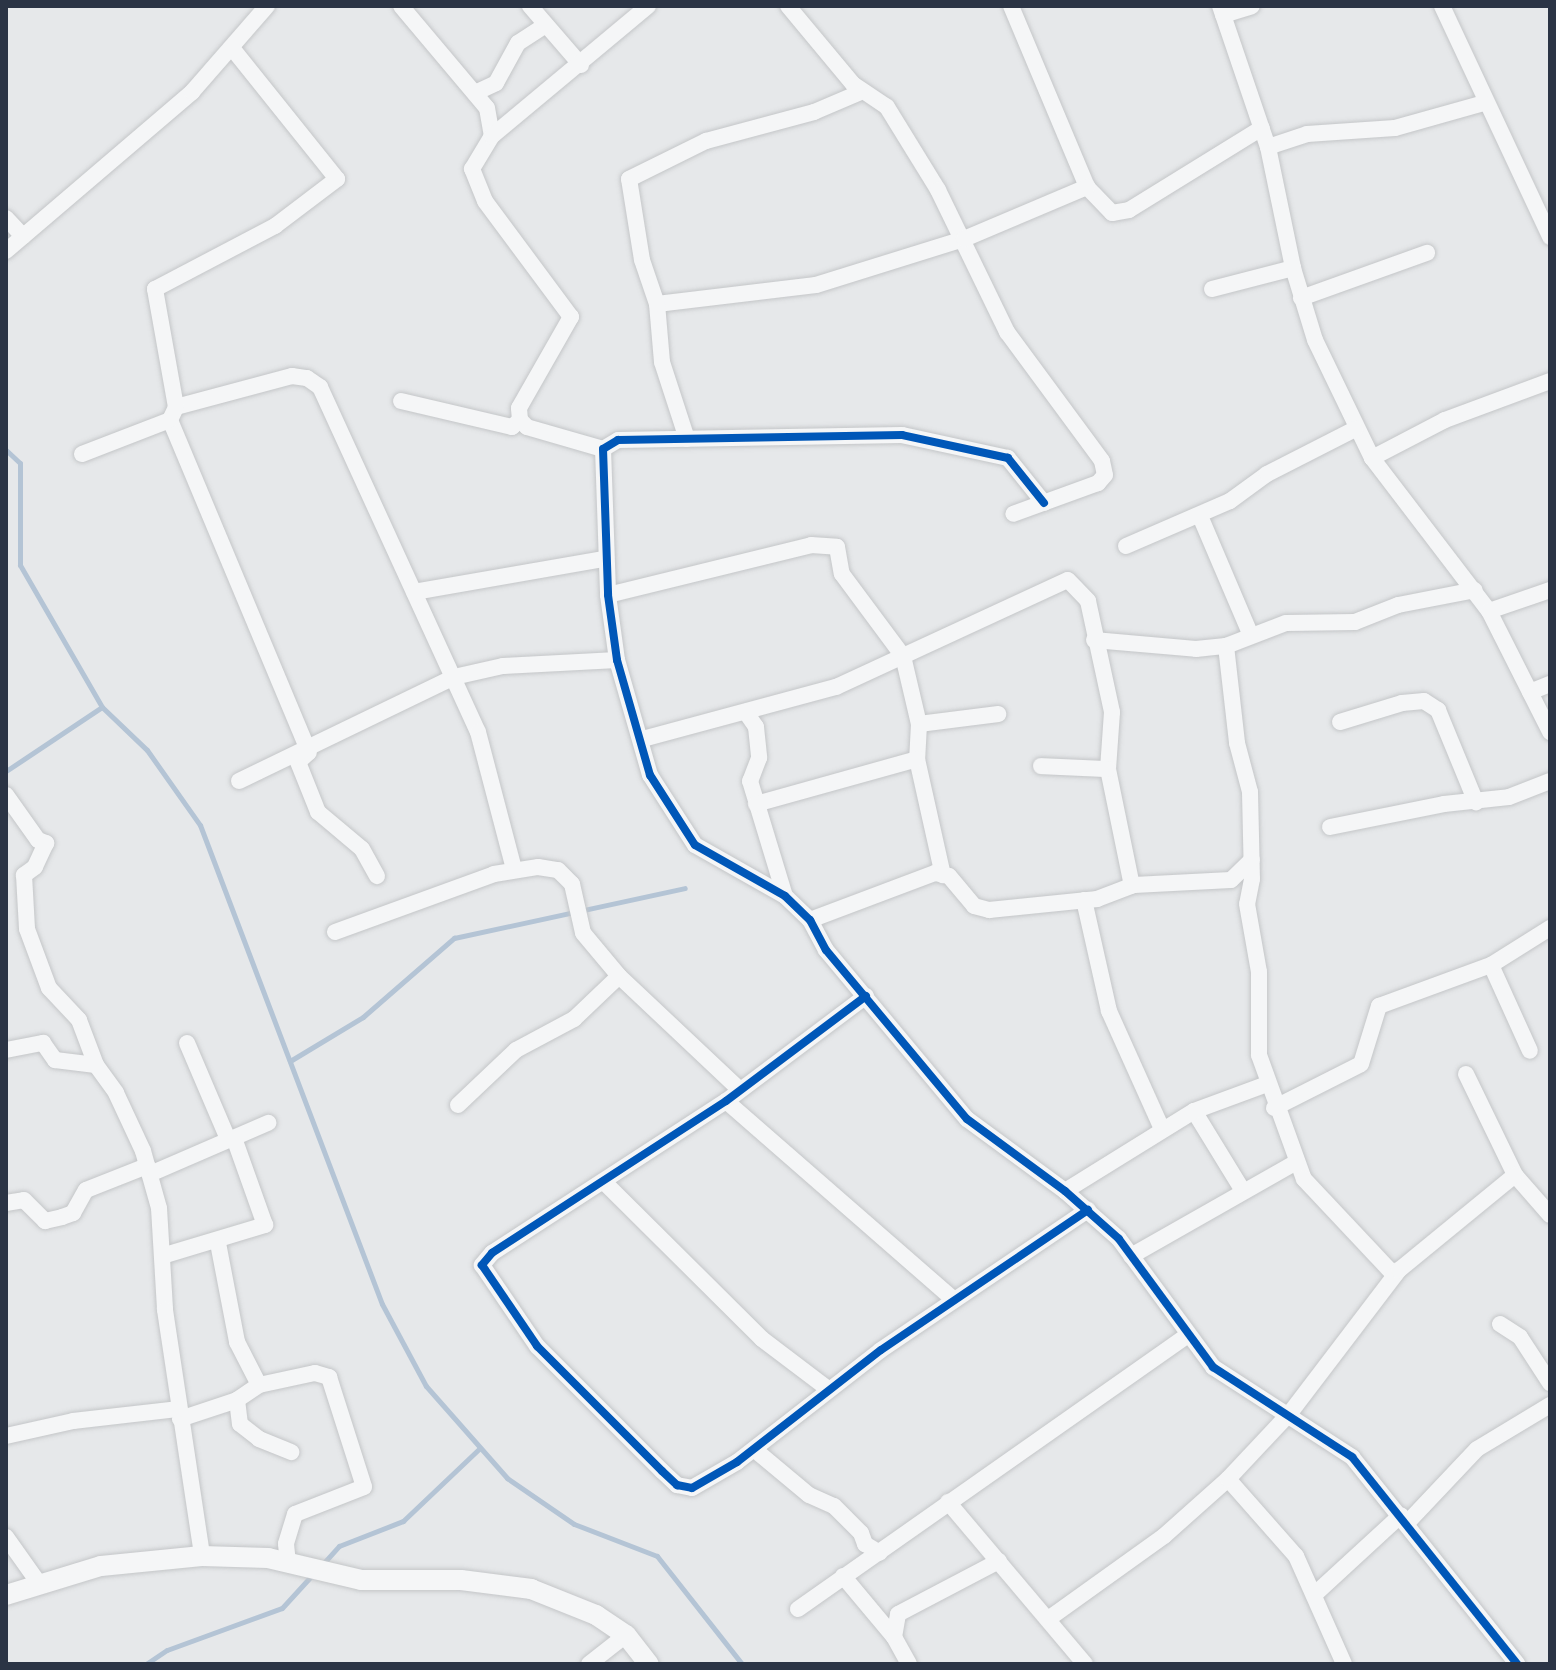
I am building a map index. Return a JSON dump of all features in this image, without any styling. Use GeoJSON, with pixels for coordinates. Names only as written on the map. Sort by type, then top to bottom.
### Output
{"type":"FeatureCollection","features":[{"type":"Feature","properties":{"kind":"street"},"geometry":{"type":"LineString","coordinates":[[6,251],[192,92],[233,49],[267,6]]}},
{"type":"Feature","properties":{"kind":"street"},"geometry":{"type":"LineString","coordinates":[[401,6],[487,108],[492,136]]}},
{"type":"Feature","properties":{"kind":"street"},"geometry":{"type":"LineString","coordinates":[[530,6],[581,65]]}},
{"type":"Feature","properties":{"kind":"street"},"geometry":{"type":"LineString","coordinates":[[648,6],[581,65],[492,136],[472,169],[475,182],[571,317],[519,408],[520,420],[527,427],[603,449],[618,440],[902,435],[1008,458],[1044,503]]}},
{"type":"Feature","properties":{"kind":"street"},"geometry":{"type":"LineString","coordinates":[[788,6],[861,92],[887,107],[964,239],[1007,332],[1102,461],[1105,475],[1098,483],[1013,514]]}},
{"type":"Feature","properties":{"kind":"street"},"geometry":{"type":"LineString","coordinates":[[1011,6],[1087,187],[1112,213],[1129,210],[1262,128]]}},
{"type":"Feature","properties":{"kind":"street"},"geometry":{"type":"LineString","coordinates":[[1252,6],[1222,10],[1268,147],[1301,298],[1355,429],[1372,458],[1489,611],[1550,732]]}},
{"type":"Feature","properties":{"kind":"street"},"geometry":{"type":"LineString","coordinates":[[1442,6],[1484,103],[1550,237]]}},
{"type":"Feature","properties":{"kind":"street"},"geometry":{"type":"LineString","coordinates":[[475,93],[496,83],[518,43],[546,25]]}},
{"type":"Feature","properties":{"kind":"street"},"geometry":{"type":"LineString","coordinates":[[233,49],[337,179],[275,226],[155,289],[173,413],[286,708],[309,752]]}},
{"type":"Feature","properties":{"kind":"street"},"geometry":{"type":"LineString","coordinates":[[687,439],[662,362],[657,304],[642,260],[629,179],[706,141],[814,112],[861,92]]}},
{"type":"Feature","properties":{"kind":"street"},"geometry":{"type":"LineString","coordinates":[[1268,147],[1307,134],[1395,128],[1484,103]]}},
{"type":"Feature","properties":{"kind":"street"},"geometry":{"type":"LineString","coordinates":[[657,304],[816,285],[964,239],[1087,187]]}},
{"type":"Feature","properties":{"kind":"street"},"geometry":{"type":"LineString","coordinates":[[6,218],[23,236]]}},
{"type":"Feature","properties":{"kind":"street"},"geometry":{"type":"LineString","coordinates":[[1301,298],[1427,253]]}},
{"type":"Feature","properties":{"kind":"street"},"geometry":{"type":"LineString","coordinates":[[1212,289],[1293,268]]}},
{"type":"Feature","properties":{"kind":"street"},"geometry":{"type":"LineString","coordinates":[[82,454],[173,413],[292,376],[307,378],[320,387],[478,732],[514,869]]}},
{"type":"Feature","properties":{"kind":"street"},"geometry":{"type":"LineString","coordinates":[[1372,458],[1470,409],[1550,381]]}},
{"type":"Feature","properties":{"kind":"street"},"geometry":{"type":"LineString","coordinates":[[401,401],[512,427],[520,420]]}},
{"type":"Feature","properties":{"kind":"street"},"geometry":{"type":"LineString","coordinates":[[1126,546],[1172,523],[1200,516],[1355,429]]}},
{"type":"Feature","properties":{"kind":"street"},"geometry":{"type":"LineString","coordinates":[[603,449],[604,559],[617,660],[643,739],[650,775],[695,845],[785,896],[810,920],[826,950],[967,1119],[1088,1210],[1131,1256],[1187,1336],[1213,1367],[1290,1413],[1352,1457],[1405,1518],[1517,1664]]}},
{"type":"Feature","properties":{"kind":"street"},"geometry":{"type":"LineString","coordinates":[[1200,516],[1250,633]]}},
{"type":"Feature","properties":{"kind":"street"},"geometry":{"type":"LineString","coordinates":[[608,595],[825,544],[837,547],[842,574],[903,656],[919,724],[917,759],[943,875]]}},
{"type":"Feature","properties":{"kind":"street"},"geometry":{"type":"LineString","coordinates":[[414,592],[604,559]]}},
{"type":"Feature","properties":{"kind":"street"},"geometry":{"type":"LineString","coordinates":[[643,739],[747,714],[850,682],[1068,580],[1088,601],[1112,712],[1108,769],[1132,886]]}},
{"type":"Feature","properties":{"kind":"street"},"geometry":{"type":"LineString","coordinates":[[1094,640],[1196,649],[1226,646],[1250,633],[1286,623],[1355,622],[1398,605],[1475,590]]}},
{"type":"Feature","properties":{"kind":"street"},"geometry":{"type":"LineString","coordinates":[[1489,611],[1550,590]]}},
{"type":"Feature","properties":{"kind":"street"},"geometry":{"type":"LineString","coordinates":[[1226,646],[1237,743],[1250,792],[1252,860],[1248,895],[1259,972],[1259,1055],[1274,1108],[1295,1163],[1346,1230],[1394,1275]]}},
{"type":"Feature","properties":{"kind":"street"},"geometry":{"type":"LineString","coordinates":[[239,781],[309,752],[396,702],[454,677],[503,666],[617,660]]}},
{"type":"Feature","properties":{"kind":"street"},"geometry":{"type":"LineString","coordinates":[[1530,692],[1550,684]]}},
{"type":"Feature","properties":{"kind":"street"},"geometry":{"type":"LineString","coordinates":[[1340,722],[1402,703],[1424,701],[1438,710],[1476,802]]}},
{"type":"Feature","properties":{"kind":"street"},"geometry":{"type":"LineString","coordinates":[[747,714],[757,734],[759,758],[750,781],[785,896]]}},
{"type":"Feature","properties":{"kind":"street"},"geometry":{"type":"LineString","coordinates":[[919,724],[998,714]]}},
{"type":"Feature","properties":{"kind":"street"},"geometry":{"type":"LineString","coordinates":[[309,752],[298,762],[311,800],[324,821],[362,849],[377,876]]}},
{"type":"Feature","properties":{"kind":"street"},"geometry":{"type":"LineString","coordinates":[[756,804],[917,759]]}},
{"type":"Feature","properties":{"kind":"street"},"geometry":{"type":"LineString","coordinates":[[1041,766],[1108,769]]}},
{"type":"Feature","properties":{"kind":"street"},"geometry":{"type":"LineString","coordinates":[[1330,827],[1509,797],[1550,781]]}},
{"type":"Feature","properties":{"kind":"street"},"geometry":{"type":"LineString","coordinates":[[6,795],[46,843],[35,867],[24,875],[27,929],[49,988],[79,1020],[96,1065],[116,1093],[148,1170],[159,1208],[179,1414],[202,1556]]}},
{"type":"Feature","properties":{"kind":"street"},"geometry":{"type":"LineString","coordinates":[[810,920],[935,873],[943,875],[974,906],[989,910],[1084,900],[1132,886],[1231,880],[1252,860]]}},
{"type":"Feature","properties":{"kind":"street"},"geometry":{"type":"LineString","coordinates":[[335,932],[514,869],[558,870],[572,884],[583,933],[619,976],[739,1089]]}},
{"type":"Feature","properties":{"kind":"street"},"geometry":{"type":"LineString","coordinates":[[1231,880],[1248,895]]}},
{"type":"Feature","properties":{"kind":"street"},"geometry":{"type":"LineString","coordinates":[[1084,900],[1109,1011],[1162,1129]]}},
{"type":"Feature","properties":{"kind":"street"},"geometry":{"type":"LineString","coordinates":[[1274,1108],[1361,1064],[1379,1006],[1491,965],[1550,928]]}},
{"type":"Feature","properties":{"kind":"street"},"geometry":{"type":"LineString","coordinates":[[1491,965],[1530,1051]]}},
{"type":"Feature","properties":{"kind":"street"},"geometry":{"type":"LineString","coordinates":[[458,1105],[516,1050],[574,1019],[619,976]]}},
{"type":"Feature","properties":{"kind":"street"},"geometry":{"type":"LineString","coordinates":[[866,996],[726,1101],[605,1183],[492,1253],[482,1265],[486,1277],[537,1346],[677,1485],[692,1488],[755,1450],[828,1389],[953,1299],[1088,1210]]}},
{"type":"Feature","properties":{"kind":"street"},"geometry":{"type":"LineString","coordinates":[[6,1050],[43,1043],[55,1060],[96,1065]]}},
{"type":"Feature","properties":{"kind":"street"},"geometry":{"type":"LineString","coordinates":[[162,1256],[218,1243],[265,1225],[231,1139],[187,1043]]}},
{"type":"Feature","properties":{"kind":"street"},"geometry":{"type":"LineString","coordinates":[[1466,1074],[1515,1175],[1550,1215]]}},
{"type":"Feature","properties":{"kind":"street"},"geometry":{"type":"LineString","coordinates":[[1065,1191],[1194,1111],[1267,1084]]}},
{"type":"Feature","properties":{"kind":"street"},"geometry":{"type":"LineString","coordinates":[[726,1101],[953,1299]]}},
{"type":"Feature","properties":{"kind":"street"},"geometry":{"type":"LineString","coordinates":[[1194,1111],[1243,1191]]}},
{"type":"Feature","properties":{"kind":"street"},"geometry":{"type":"LineString","coordinates":[[6,1187],[45,1221],[62,1217],[73,1213],[86,1190],[148,1170],[268,1123]]}},
{"type":"Feature","properties":{"kind":"street"},"geometry":{"type":"LineString","coordinates":[[1131,1256],[1295,1163]]}},
{"type":"Feature","properties":{"kind":"street"},"geometry":{"type":"LineString","coordinates":[[1051,1617],[1164,1536],[1228,1479],[1290,1413],[1394,1275],[1515,1175]]}},
{"type":"Feature","properties":{"kind":"street"},"geometry":{"type":"LineString","coordinates":[[605,1183],[762,1339],[828,1389]]}},
{"type":"Feature","properties":{"kind":"street"},"geometry":{"type":"LineString","coordinates":[[6,1203],[24,1200]]}},
{"type":"Feature","properties":{"kind":"street"},"geometry":{"type":"LineString","coordinates":[[218,1243],[237,1342],[259,1385]]}},
{"type":"Feature","properties":{"kind":"street"},"geometry":{"type":"LineString","coordinates":[[1500,1324],[1520,1337],[1550,1383]]}},
{"type":"Feature","properties":{"kind":"street"},"geometry":{"type":"LineString","coordinates":[[798,1609],[1187,1336]]}},
{"type":"Feature","properties":{"kind":"street"},"geometry":{"type":"LineString","coordinates":[[6,1436],[73,1421],[179,1414],[237,1400],[259,1385],[315,1373],[329,1377],[364,1487],[295,1514],[286,1544],[288,1563]]}},
{"type":"Feature","properties":{"kind":"street"},"geometry":{"type":"LineString","coordinates":[[237,1400],[240,1424],[259,1439],[291,1452]]}},
{"type":"Feature","properties":{"kind":"street"},"geometry":{"type":"LineString","coordinates":[[1314,1595],[1405,1518],[1477,1449],[1550,1405]]}},
{"type":"Feature","properties":{"kind":"street"},"geometry":{"type":"LineString","coordinates":[[755,1450],[809,1495],[834,1506],[865,1544],[880,1553]]}},
{"type":"Feature","properties":{"kind":"street"},"geometry":{"type":"LineString","coordinates":[[1228,1479],[1272,1524],[1296,1556],[1344,1664]]}},
{"type":"Feature","properties":{"kind":"street"},"geometry":{"type":"LineString","coordinates":[[948,1502],[1051,1617],[1085,1664]]}},
{"type":"Feature","properties":{"kind":"street"},"geometry":{"type":"LineString","coordinates":[[6,1537],[38,1582]]}},
{"type":"Feature","properties":{"kind":"street"},"geometry":{"type":"LineString","coordinates":[[6,1595],[38,1582],[101,1566],[202,1556],[288,1563],[361,1580],[461,1580],[531,1589],[596,1615],[626,1635],[649,1664]]}},
{"type":"Feature","properties":{"kind":"street"},"geometry":{"type":"LineString","coordinates":[[894,1637],[898,1614],[999,1561]]}},
{"type":"Feature","properties":{"kind":"street"},"geometry":{"type":"LineString","coordinates":[[843,1576],[894,1637],[909,1664]]}},
{"type":"Feature","properties":{"kind":"street"},"geometry":{"type":"LineString","coordinates":[[589,1664],[626,1635]]}},
{"type":"Feature","properties":{"kind":"waterway"},"geometry":{"type":"LineString","coordinates":[[6,450],[20,463],[20,565],[102,707],[147,750],[200,825],[382,1304],[426,1386],[507,1478],[574,1524],[657,1556],[742,1664]]}},
{"type":"Feature","properties":{"kind":"waterway"},"geometry":{"type":"LineString","coordinates":[[6,771],[102,707]]}},
{"type":"Feature","properties":{"kind":"waterway"},"geometry":{"type":"LineString","coordinates":[[290,1061],[363,1017],[454,938],[685,888]]}},
{"type":"Feature","properties":{"kind":"waterway"},"geometry":{"type":"LineString","coordinates":[[321,1566],[339,1546],[403,1521],[480,1448]]}},
{"type":"Feature","properties":{"kind":"waterway"},"geometry":{"type":"LineString","coordinates":[[146,1664],[167,1650],[282,1608],[314,1573]]}},
{"type":"Feature","properties":{"kind":"cycle path"},"geometry":{"type":"LineString","coordinates":[[1044,503],[1008,458],[902,435],[618,440],[603,449],[608,595],[617,660],[650,775],[695,845],[785,896],[810,920],[826,950],[967,1119],[1065,1191],[1119,1239],[1213,1367],[1352,1457],[1517,1664]]}},
{"type":"Feature","properties":{"kind":"cycle path"},"geometry":{"type":"LineString","coordinates":[[866,996],[726,1101],[492,1253],[482,1265],[537,1346],[662,1471],[677,1485],[692,1488],[737,1462],[881,1350],[1088,1210]]}}]}
